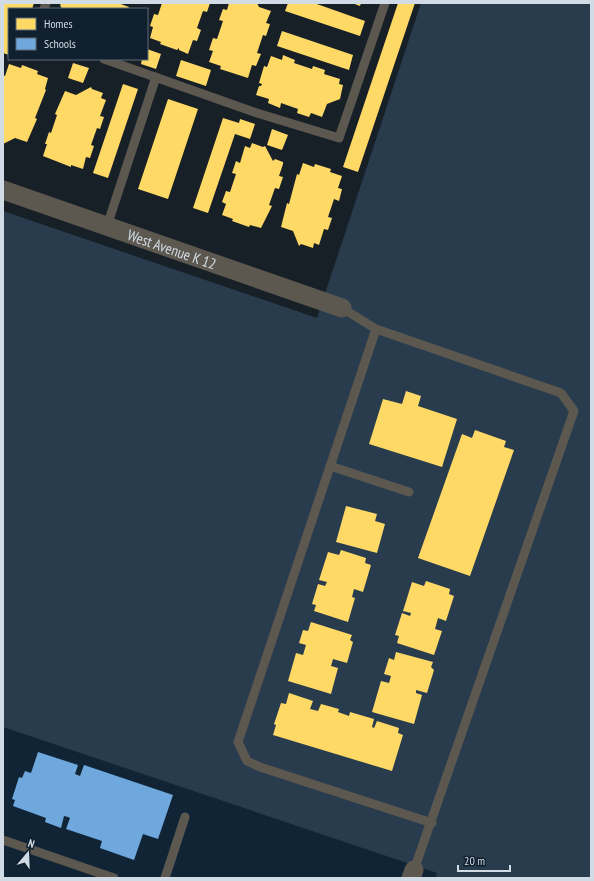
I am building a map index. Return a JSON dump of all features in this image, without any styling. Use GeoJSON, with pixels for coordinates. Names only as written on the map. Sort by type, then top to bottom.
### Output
{"type":"FeatureCollection","features":[{"type":"Feature","properties":{"kind":"street","name":"West Avenue K 12"},"geometry":{"type":"LineString","coordinates":[[3,190],[342,308]]}},
{"type":"Feature","properties":{"kind":"lane"},"geometry":{"type":"LineString","coordinates":[[107,60],[257,113],[339,138],[385,3]]}},
{"type":"Feature","properties":{"kind":"lane"},"geometry":{"type":"LineString","coordinates":[[107,226],[156,77]]}},
{"type":"Feature","properties":{"kind":"lane"},"geometry":{"type":"LineString","coordinates":[[342,308],[376,329],[561,392],[574,411],[413,874]]}},
{"type":"Feature","properties":{"kind":"lane"},"geometry":{"type":"LineString","coordinates":[[376,329],[238,742],[247,761],[260,767],[432,823]]}},
{"type":"Feature","properties":{"kind":"lane"},"geometry":{"type":"LineString","coordinates":[[330,466],[409,492]]}},
{"type":"Feature","properties":{"kind":"lane"},"geometry":{"type":"LineString","coordinates":[[165,878],[185,817]]}},
{"type":"Feature","properties":{"kind":"lane"},"geometry":{"type":"LineString","coordinates":[[3,840],[114,878]]}},
{"type":"Feature","properties":{"kind":"shaded area"},"geometry":{"type":"Polygon","coordinates":[[[421,3],[591,3],[591,878],[436,878],[437,873],[3,727],[3,211],[317,318],[421,3]]]}},
{"type":"Feature","properties":{"kind":"shaded area"},"geometry":{"type":"Polygon","coordinates":[[[3,727],[438,873],[436,878],[3,878],[3,727]]]}},
{"type":"Feature","properties":{"kind":"building: Homes"},"geometry":{"type":"Polygon","coordinates":[[[3,3],[34,3],[32,8],[8,8],[8,55],[3,53],[3,3]]]}},
{"type":"Feature","properties":{"kind":"building: Homes"},"geometry":{"type":"Polygon","coordinates":[[[62,3],[118,3],[129,7],[62,8],[60,5],[62,3]]]}},
{"type":"Feature","properties":{"kind":"building: Homes"},"geometry":{"type":"Polygon","coordinates":[[[162,3],[210,3],[207,12],[203,11],[197,28],[201,30],[197,41],[193,40],[188,54],[179,50],[179,48],[177,50],[160,44],[161,42],[150,38],[153,27],[150,26],[154,14],[158,15],[162,3]]]}},
{"type":"Feature","properties":{"kind":"building: Homes"},"geometry":{"type":"Polygon","coordinates":[[[229,3],[257,3],[259,7],[271,11],[266,23],[270,24],[266,36],[263,35],[257,53],[261,54],[256,66],[252,65],[248,78],[220,69],[221,66],[209,62],[213,51],[209,50],[213,38],[217,39],[223,21],[219,20],[223,9],[227,10],[229,3]]]}},
{"type":"Feature","properties":{"kind":"building: Homes"},"geometry":{"type":"Polygon","coordinates":[[[288,3],[314,3],[365,21],[360,36],[285,11],[288,3]]]}},
{"type":"Feature","properties":{"kind":"building: Homes"},"geometry":{"type":"Polygon","coordinates":[[[352,3],[361,3],[360,6],[352,3]]]}},
{"type":"Feature","properties":{"kind":"building: Homes"},"geometry":{"type":"Polygon","coordinates":[[[398,3],[415,3],[358,172],[343,167],[398,3]]]}},
{"type":"Feature","properties":{"kind":"building: Homes"},"geometry":{"type":"Polygon","coordinates":[[[282,31],[353,55],[349,70],[277,46],[282,31]]]}},
{"type":"Feature","properties":{"kind":"building: Homes"},"geometry":{"type":"Polygon","coordinates":[[[148,49],[161,54],[156,69],[141,64],[142,60],[148,60],[148,49]]]}},
{"type":"Feature","properties":{"kind":"building: Homes"},"geometry":{"type":"Polygon","coordinates":[[[283,55],[295,60],[294,63],[312,69],[313,66],[325,70],[324,74],[340,79],[339,84],[343,85],[340,99],[327,104],[322,117],[311,113],[309,117],[297,113],[298,109],[281,103],[280,108],[268,103],[269,99],[256,95],[259,86],[262,84],[259,83],[264,66],[267,67],[271,56],[282,60],[283,55]]]}},
{"type":"Feature","properties":{"kind":"building: Homes"},"geometry":{"type":"Polygon","coordinates":[[[181,60],[211,70],[206,86],[176,76],[181,60]]]}},
{"type":"Feature","properties":{"kind":"building: Homes"},"geometry":{"type":"Polygon","coordinates":[[[73,63],[89,68],[83,83],[68,78],[73,63]]]}},
{"type":"Feature","properties":{"kind":"building: Homes"},"geometry":{"type":"Polygon","coordinates":[[[9,64],[21,68],[22,65],[38,71],[37,74],[48,78],[46,90],[35,118],[37,119],[27,142],[15,138],[3,144],[3,75],[5,76],[9,64]]]}},
{"type":"Feature","properties":{"kind":"building: Homes"},"geometry":{"type":"Polygon","coordinates":[[[123,84],[138,89],[108,178],[93,173],[123,84]]]}},
{"type":"Feature","properties":{"kind":"building: Homes"},"geometry":{"type":"Polygon","coordinates":[[[91,87],[92,89],[103,93],[101,98],[106,100],[100,116],[104,117],[100,129],[97,128],[91,145],[94,146],[90,158],[86,157],[83,169],[71,165],[71,167],[43,156],[49,132],[51,133],[57,115],[55,114],[65,91],[76,95],[91,87]]]}},
{"type":"Feature","properties":{"kind":"building: Homes"},"geometry":{"type":"Polygon","coordinates":[[[168,99],[198,109],[168,199],[138,189],[168,99]]]}},
{"type":"Feature","properties":{"kind":"building: Homes"},"geometry":{"type":"Polygon","coordinates":[[[223,118],[239,123],[240,119],[255,124],[250,139],[235,134],[208,213],[193,208],[223,118]]]}},
{"type":"Feature","properties":{"kind":"building: Homes"},"geometry":{"type":"Polygon","coordinates":[[[272,129],[288,135],[282,150],[267,145],[272,129]]]}},
{"type":"Feature","properties":{"kind":"building: Homes"},"geometry":{"type":"Polygon","coordinates":[[[252,143],[263,147],[265,146],[273,161],[275,159],[283,162],[279,176],[283,177],[279,189],[275,188],[269,205],[272,206],[261,228],[250,225],[249,227],[232,221],[233,219],[222,215],[226,204],[222,202],[226,191],[230,192],[236,174],[232,173],[236,161],[240,163],[245,146],[250,148],[252,143]]]}},
{"type":"Feature","properties":{"kind":"building: Homes"},"geometry":{"type":"Polygon","coordinates":[[[303,163],[314,167],[315,164],[331,169],[330,172],[342,176],[338,188],[342,189],[339,201],[334,199],[328,217],[332,218],[328,230],[324,229],[319,245],[314,243],[313,248],[301,244],[299,246],[293,231],[281,227],[287,203],[289,204],[297,174],[299,175],[303,163]]]}},
{"type":"Feature","properties":{"kind":"building: Homes"},"geometry":{"type":"Polygon","coordinates":[[[406,391],[421,396],[418,406],[457,419],[442,467],[369,444],[383,399],[402,404],[406,391]]]}},
{"type":"Feature","properties":{"kind":"building: Homes"},"geometry":{"type":"Polygon","coordinates":[[[475,430],[506,441],[504,447],[514,450],[470,576],[418,558],[462,434],[472,438],[475,430]]]}},
{"type":"Feature","properties":{"kind":"building: Homes"},"geometry":{"type":"Polygon","coordinates":[[[346,506],[377,514],[375,521],[385,524],[377,553],[336,542],[346,506]]]}},
{"type":"Feature","properties":{"kind":"building: Homes"},"geometry":{"type":"Polygon","coordinates":[[[341,550],[366,558],[365,563],[371,565],[363,592],[354,589],[352,597],[355,598],[348,622],[314,611],[316,605],[312,604],[318,584],[325,586],[327,582],[319,580],[328,552],[339,555],[341,550]]]}},
{"type":"Feature","properties":{"kind":"building: Homes"},"geometry":{"type":"Polygon","coordinates":[[[426,581],[450,589],[449,594],[454,596],[446,621],[438,618],[435,629],[442,631],[434,655],[397,643],[399,636],[395,635],[402,613],[410,616],[411,613],[403,611],[412,582],[424,586],[426,581]]]}},
{"type":"Feature","properties":{"kind":"building: Homes"},"geometry":{"type":"Polygon","coordinates":[[[311,622],[352,635],[350,640],[353,642],[347,663],[333,659],[331,666],[338,668],[331,694],[288,681],[296,653],[303,655],[306,645],[299,643],[303,630],[308,631],[311,622]]]}},
{"type":"Feature","properties":{"kind":"building: Homes"},"geometry":{"type":"Polygon","coordinates":[[[396,652],[433,662],[431,667],[434,670],[427,693],[416,690],[416,693],[422,695],[414,724],[372,712],[381,681],[389,683],[391,676],[384,674],[389,658],[394,660],[396,652]]]}},
{"type":"Feature","properties":{"kind":"building: Homes"},"geometry":{"type":"Polygon","coordinates":[[[289,693],[313,701],[310,709],[318,711],[321,704],[339,709],[338,712],[349,716],[350,712],[374,719],[372,727],[374,728],[377,721],[399,728],[398,733],[403,735],[392,771],[273,735],[276,725],[274,724],[281,703],[286,704],[289,693]]]}},
{"type":"Feature","properties":{"kind":"building: Schools"},"geometry":{"type":"Polygon","coordinates":[[[38,752],[78,765],[75,774],[80,776],[84,765],[173,795],[158,839],[143,834],[134,860],[100,848],[102,841],[66,829],[70,818],[68,817],[64,816],[61,828],[45,822],[46,818],[13,806],[15,800],[12,799],[19,777],[22,778],[25,771],[31,773],[38,752]]]}}]}
